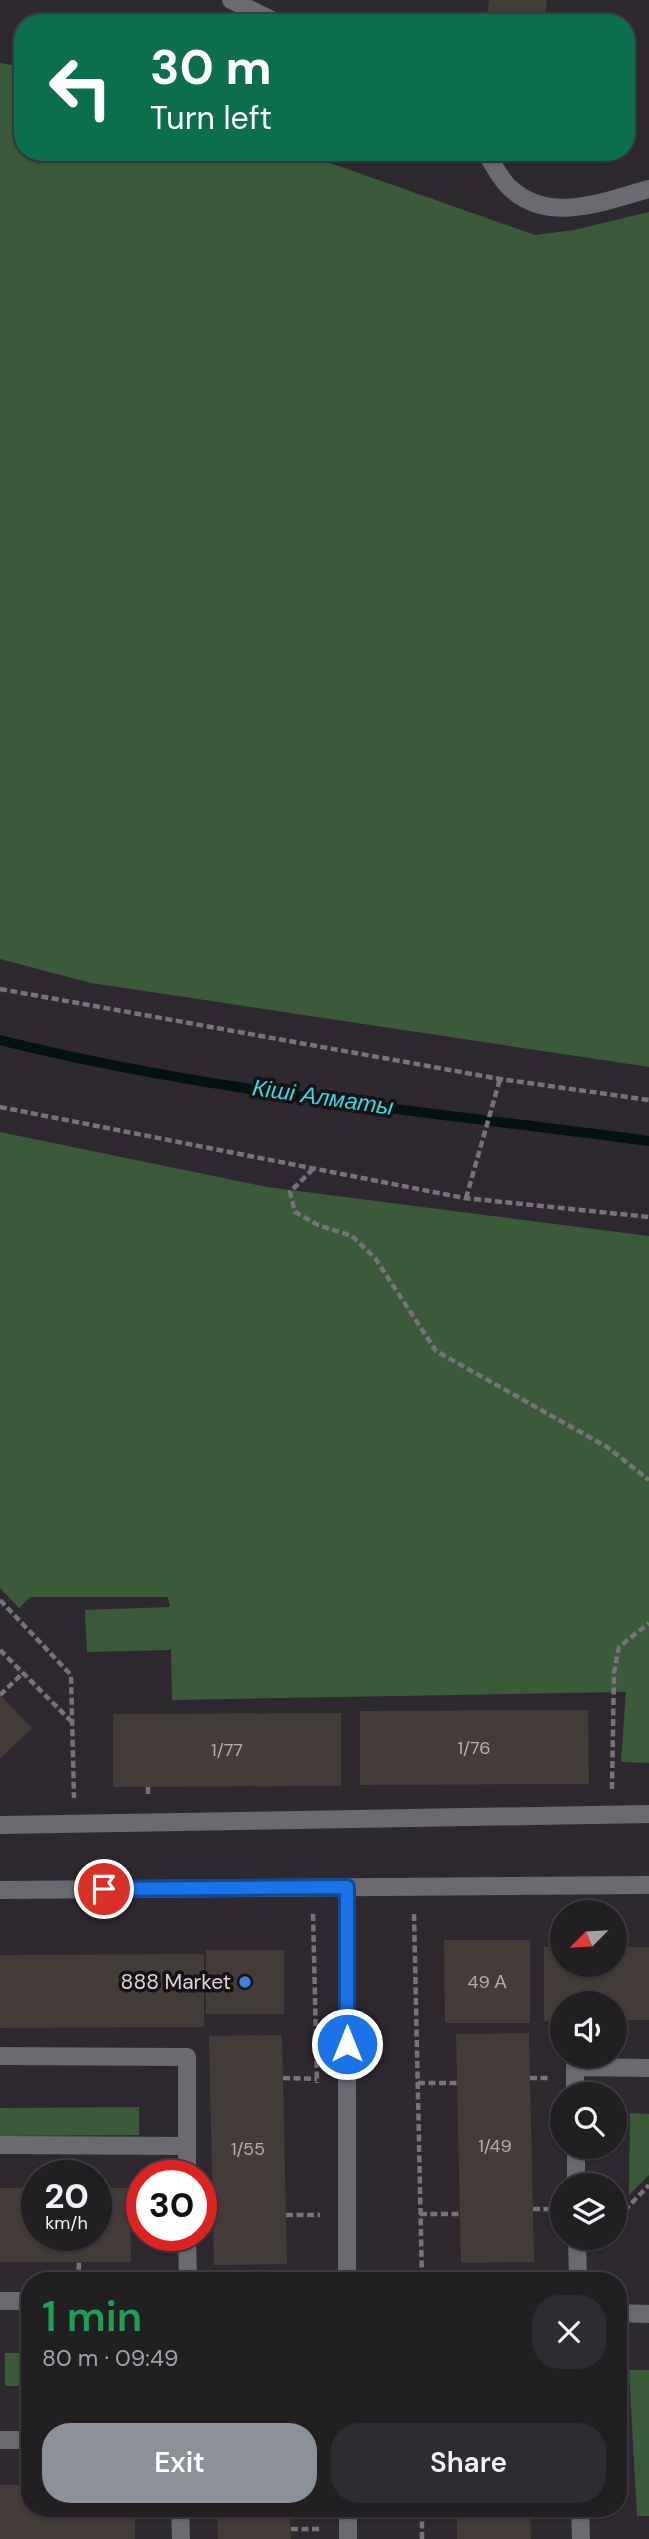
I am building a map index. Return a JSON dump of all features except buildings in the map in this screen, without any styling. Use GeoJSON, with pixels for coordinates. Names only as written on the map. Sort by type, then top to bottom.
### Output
{"type":"FeatureCollection","features":[{"type":"Feature","properties":{"kind":"street"},"geometry":{"type":"LineString","coordinates":[[231,0],[260,14]]}},
{"type":"Feature","properties":{"kind":"street"},"geometry":{"type":"LineString","coordinates":[[491,161],[510,188],[541,205],[568,210],[649,189]]}},
{"type":"Feature","properties":{"kind":"street"},"geometry":{"type":"LineString","coordinates":[[0,1825],[649,1814]]}},
{"type":"Feature","properties":{"kind":"street"},"geometry":{"type":"LineString","coordinates":[[0,1890],[649,1885]]}},
{"type":"Feature","properties":{"kind":"street"},"geometry":{"type":"LineString","coordinates":[[347,1887],[347,2272]]}},
{"type":"Feature","properties":{"kind":"street"},"geometry":{"type":"LineString","coordinates":[[0,2056],[187,2057],[187,2160]]}},
{"type":"Feature","properties":{"kind":"street"},"geometry":{"type":"LineString","coordinates":[[575,2082],[575,2067],[649,2068]]}},
{"type":"Feature","properties":{"kind":"street"},"geometry":{"type":"LineString","coordinates":[[0,2145],[187,2146]]}},
{"type":"Feature","properties":{"kind":"street"},"geometry":{"type":"LineString","coordinates":[[577,2250],[578,2272]]}},
{"type":"Feature","properties":{"kind":"street"},"geometry":{"type":"LineString","coordinates":[[187,2251],[188,2272]]}},
{"type":"Feature","properties":{"kind":"street"},"geometry":{"type":"LineString","coordinates":[[0,2301],[21,2301]]}},
{"type":"Feature","properties":{"kind":"street"},"geometry":{"type":"LineString","coordinates":[[627,2314],[649,2314]]}},
{"type":"Feature","properties":{"kind":"street"},"geometry":{"type":"LineString","coordinates":[[0,2440],[21,2440]]}},
{"type":"Feature","properties":{"kind":"street"},"geometry":{"type":"LineString","coordinates":[[180,2517],[181,2539]]}},
{"type":"Feature","properties":{"kind":"street"},"geometry":{"type":"LineString","coordinates":[[348,2517],[348,2539]]}},
{"type":"Feature","properties":{"kind":"street"},"geometry":{"type":"LineString","coordinates":[[580,2517],[581,2539]]}},
{"type":"Feature","properties":{"kind":"path"},"geometry":{"type":"LineString","coordinates":[[0,989],[500,1079],[649,1100]]}},
{"type":"Feature","properties":{"kind":"path"},"geometry":{"type":"LineString","coordinates":[[466,1198],[500,1079]]}},
{"type":"Feature","properties":{"kind":"path"},"geometry":{"type":"LineString","coordinates":[[0,1107],[466,1198],[649,1217]]}},
{"type":"Feature","properties":{"kind":"path"},"geometry":{"type":"LineString","coordinates":[[314,1169],[290,1192],[295,1212],[318,1225],[352,1237],[375,1258],[436,1351],[607,1447],[649,1480]]}},
{"type":"Feature","properties":{"kind":"path"},"geometry":{"type":"LineString","coordinates":[[0,1600],[71,1675],[74,1824]]}},
{"type":"Feature","properties":{"kind":"path"},"geometry":{"type":"LineString","coordinates":[[612,1815],[614,1673],[619,1647],[649,1623]]}},
{"type":"Feature","properties":{"kind":"path"},"geometry":{"type":"LineString","coordinates":[[0,1650],[72,1723]]}},
{"type":"Feature","properties":{"kind":"path"},"geometry":{"type":"LineString","coordinates":[[0,1695],[23,1673]]}},
{"type":"Feature","properties":{"kind":"path"},"geometry":{"type":"LineString","coordinates":[[413,1886],[422,2272]]}},
{"type":"Feature","properties":{"kind":"path"},"geometry":{"type":"LineString","coordinates":[[283,2078],[317,2079]]}},
{"type":"Feature","properties":{"kind":"path"},"geometry":{"type":"LineString","coordinates":[[418,2083],[457,2083]]}},
{"type":"Feature","properties":{"kind":"path"},"geometry":{"type":"LineString","coordinates":[[627,2208],[649,2185]]}},
{"type":"Feature","properties":{"kind":"path"},"geometry":{"type":"LineString","coordinates":[[533,2209],[550,2209]]}},
{"type":"Feature","properties":{"kind":"path"},"geometry":{"type":"LineString","coordinates":[[420,2214],[460,2214]]}},
{"type":"Feature","properties":{"kind":"path"},"geometry":{"type":"LineString","coordinates":[[286,2215],[321,2215]]}},
{"type":"Feature","properties":{"kind":"path"},"geometry":{"type":"LineString","coordinates":[[78,2272],[79,2262]]}},
{"type":"Feature","properties":{"kind":"path"},"geometry":{"type":"LineString","coordinates":[[422,2517],[422,2539]]}},
{"type":"Feature","properties":{"kind":"path"},"geometry":{"type":"LineString","coordinates":[[291,2529],[323,2529]]}},
{"type":"Feature","properties":{"kind":"green space"},"geometry":{"type":"Polygon","coordinates":[[[0,63],[14,65],[14,161],[325,161],[535,235],[574,230],[649,212],[649,1067],[91,983],[0,959],[0,63]]]}},
{"type":"Feature","properties":{"kind":"green space"},"geometry":{"type":"Polygon","coordinates":[[[0,1132],[267,1187],[649,1236],[649,1763],[621,1762],[626,1692],[172,1700],[171,1650],[87,1652],[85,1610],[170,1607],[168,1597],[30,1597],[19,1608],[0,1588],[0,1132]]]}},
{"type":"Feature","properties":{"kind":"green space"},"geometry":{"type":"Polygon","coordinates":[[[139,2107],[139,2135],[0,2136],[0,2108],[139,2107]]]}},
{"type":"Feature","properties":{"kind":"green space"},"geometry":{"type":"Polygon","coordinates":[[[630,2113],[649,2114],[649,2175],[629,2195],[630,2113]]]}},
{"type":"Feature","properties":{"kind":"green space"},"geometry":{"type":"Polygon","coordinates":[[[5,2353],[21,2353],[21,2386],[5,2386],[5,2353]]]}},
{"type":"Feature","properties":{"kind":"green space"},"geometry":{"type":"Polygon","coordinates":[[[629,2370],[649,2370],[649,2516],[637,2516],[629,2370]]]}},
{"type":"Feature","properties":{"kind":"waterway","name":"Кіші Алматы"},"geometry":{"type":"LineString","coordinates":[[0,1040],[160,1074],[242,1088],[649,1141]]}},
{"type":"Feature","properties":{"kind":"place","name":"888 Market"},"geometry":{"type":"Point","coordinates":[245,1982]}},
{"type":"Feature","properties":{"kind":"route"},"geometry":{"type":"LineString","coordinates":[[104,1889],[347,1887],[347,2044]]}}]}
